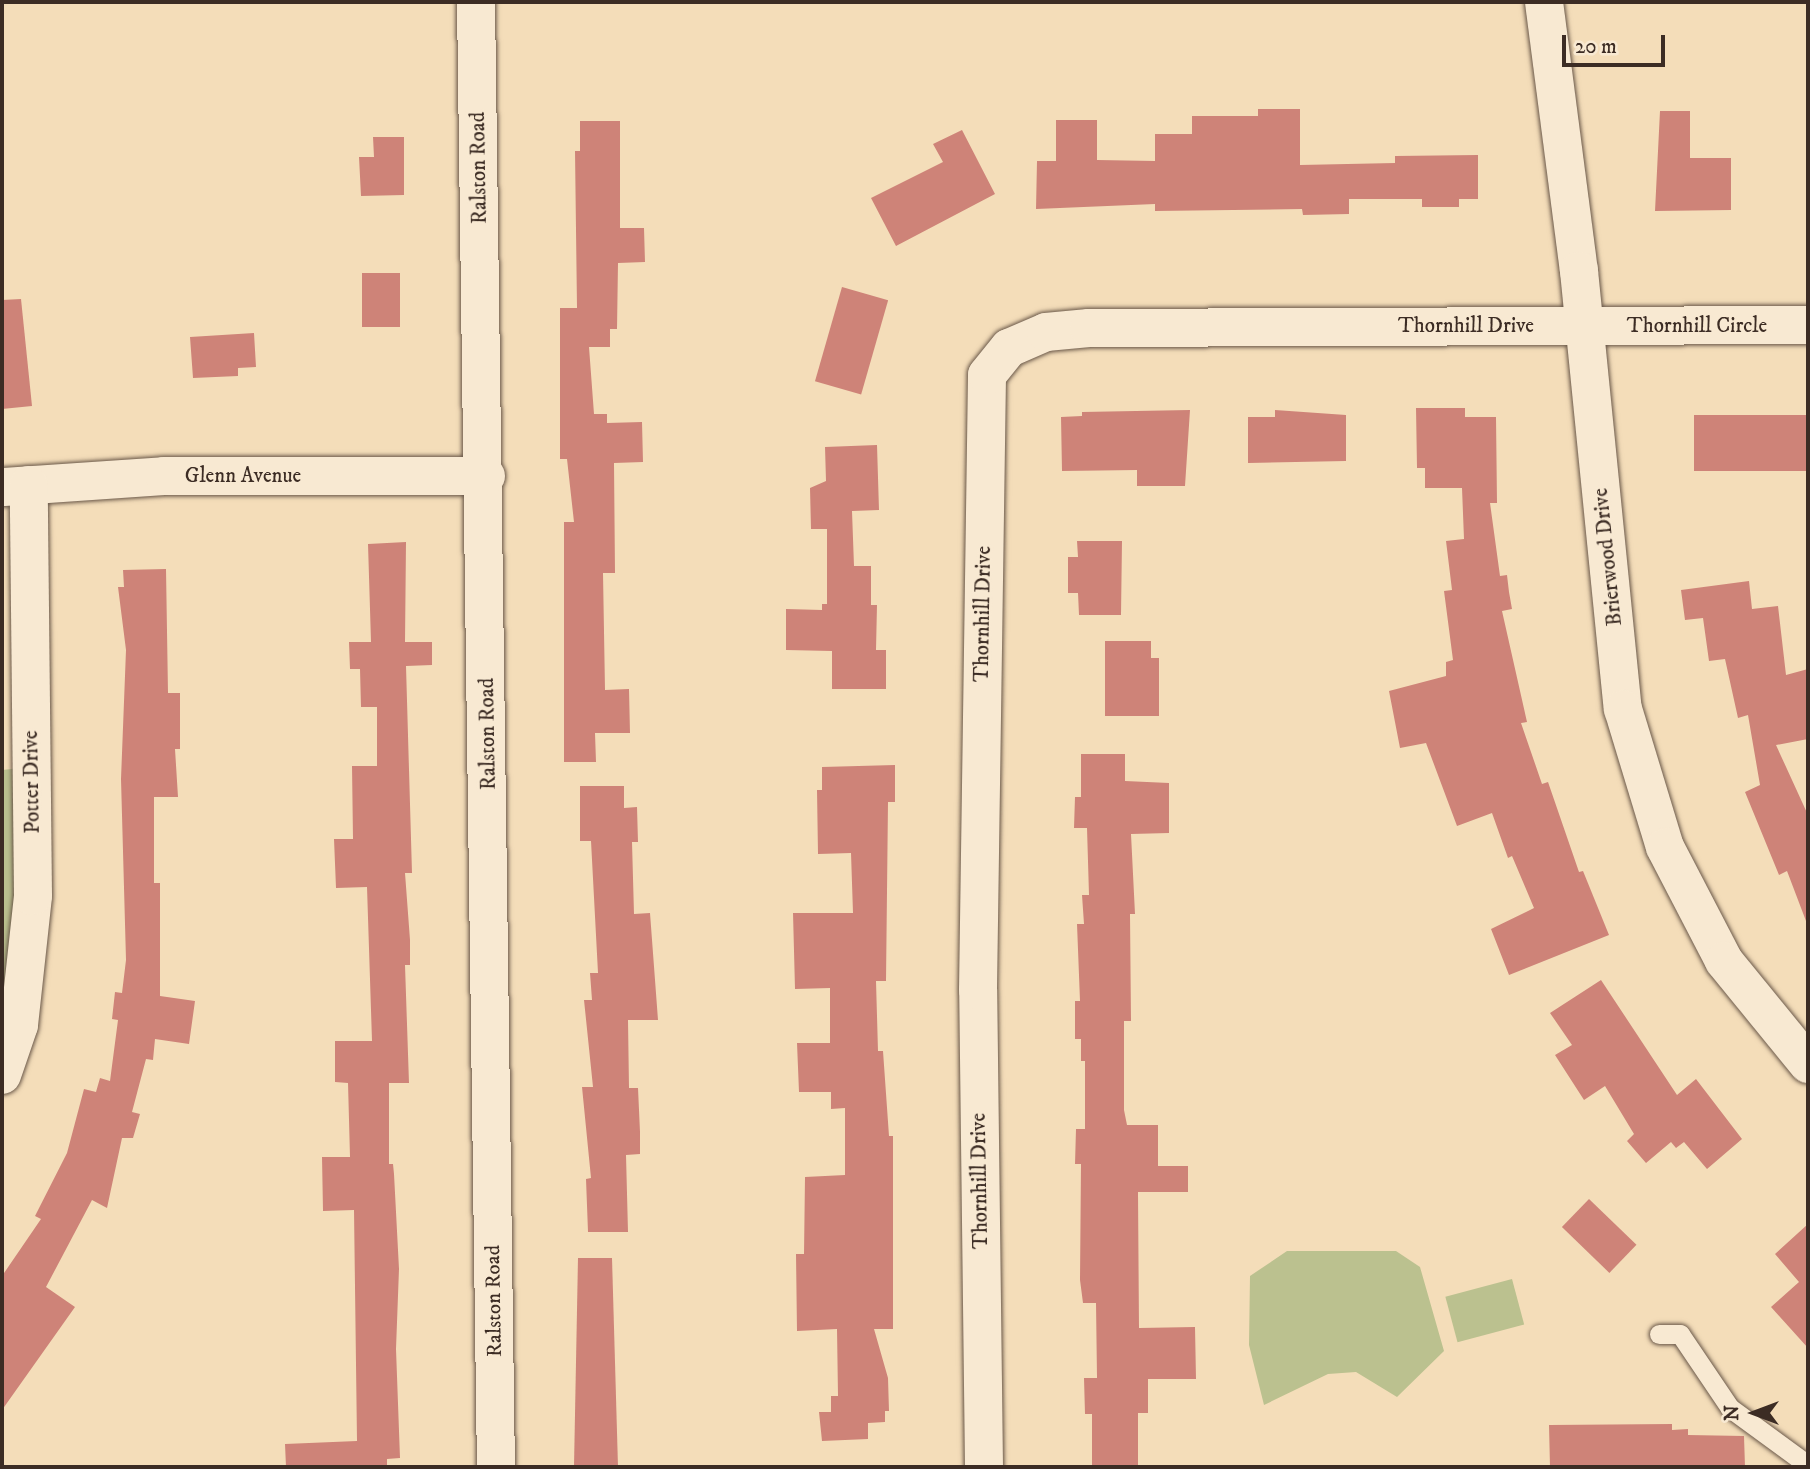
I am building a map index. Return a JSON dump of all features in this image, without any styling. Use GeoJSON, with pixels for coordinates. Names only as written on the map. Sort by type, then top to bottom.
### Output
{"type":"FeatureCollection","features":[{"type":"Feature","properties":{"kind":"street","name":"Ralston Road"},"geometry":{"type":"LineString","coordinates":[[476,2],[486,476],[496,1467]]}},
{"type":"Feature","properties":{"kind":"street","name":"Brierwood Drive"},"geometry":{"type":"LineString","coordinates":[[1544,2],[1585,326],[1623,709],[1665,847],[1724,961],[1808,1064]]}},
{"type":"Feature","properties":{"kind":"street","name":"Thornhill Circle"},"geometry":{"type":"LineString","coordinates":[[1585,326],[1808,326]]}},
{"type":"Feature","properties":{"kind":"street","name":"Thornhill Drive"},"geometry":{"type":"LineString","coordinates":[[984,1467],[978,990],[987,375],[1009,348],[1046,332],[1585,326]]}},
{"type":"Feature","properties":{"kind":"street","name":"Glenn Avenue"},"geometry":{"type":"LineString","coordinates":[[15,486],[164,476],[486,476]]}},
{"type":"Feature","properties":{"kind":"street","name":"Potter Drive"},"geometry":{"type":"LineString","coordinates":[[2,1075],[19,1025],[33,896],[15,486]]}},
{"type":"Feature","properties":{"kind":"lane"},"geometry":{"type":"LineString","coordinates":[[1659,1334],[1680,1334],[1730,1408],[1808,1465]]}},
{"type":"Feature","properties":{"kind":"green space"},"geometry":{"type":"Polygon","coordinates":[[[31,767],[2,1075],[2,770],[31,767]]]}},
{"type":"Feature","properties":{"kind":"green space"},"geometry":{"type":"Polygon","coordinates":[[[1287,1251],[1396,1251],[1420,1267],[1444,1351],[1397,1397],[1356,1372],[1328,1374],[1264,1405],[1249,1345],[1250,1276],[1287,1251]]]}},
{"type":"Feature","properties":{"kind":"green space"},"geometry":{"type":"Polygon","coordinates":[[[1512,1279],[1524,1324],[1458,1342],[1445,1297],[1512,1279]]]}},
{"type":"Feature","properties":{"kind":"building"},"geometry":{"type":"Polygon","coordinates":[[[1258,109],[1300,109],[1300,165],[1395,163],[1395,156],[1478,155],[1478,199],[1459,199],[1459,207],[1422,207],[1422,199],[1349,199],[1349,214],[1303,215],[1302,209],[1155,211],[1155,204],[1036,209],[1037,161],[1056,161],[1056,120],[1097,120],[1097,160],[1155,161],[1155,134],[1192,134],[1192,116],[1258,116],[1258,109]]]}},
{"type":"Feature","properties":{"kind":"building"},"geometry":{"type":"Polygon","coordinates":[[[1660,111],[1690,111],[1690,158],[1731,158],[1731,210],[1655,211],[1660,111]]]}},
{"type":"Feature","properties":{"kind":"building"},"geometry":{"type":"Polygon","coordinates":[[[580,121],[620,121],[620,228],[644,228],[645,262],[618,263],[617,329],[610,329],[610,347],[589,347],[594,414],[607,414],[607,423],[642,422],[643,462],[614,463],[615,573],[603,573],[605,690],[629,689],[630,733],[595,733],[596,762],[564,762],[564,522],[574,522],[567,459],[560,459],[560,308],[577,308],[575,151],[580,151],[580,121]]]}},
{"type":"Feature","properties":{"kind":"building"},"geometry":{"type":"Polygon","coordinates":[[[962,130],[995,194],[896,246],[871,198],[943,162],[933,144],[962,130]]]}},
{"type":"Feature","properties":{"kind":"building"},"geometry":{"type":"Polygon","coordinates":[[[373,137],[404,137],[404,195],[361,196],[359,157],[374,157],[373,137]]]}},
{"type":"Feature","properties":{"kind":"building"},"geometry":{"type":"Polygon","coordinates":[[[362,273],[400,273],[400,327],[362,327],[362,273]]]}},
{"type":"Feature","properties":{"kind":"building"},"geometry":{"type":"Polygon","coordinates":[[[842,287],[888,300],[861,394],[815,381],[842,287]]]}},
{"type":"Feature","properties":{"kind":"building"},"geometry":{"type":"Polygon","coordinates":[[[21,299],[32,406],[2,409],[2,300],[21,299]]]}},
{"type":"Feature","properties":{"kind":"building"},"geometry":{"type":"Polygon","coordinates":[[[254,333],[256,367],[238,368],[238,376],[193,378],[190,337],[254,333]]]}},
{"type":"Feature","properties":{"kind":"building"},"geometry":{"type":"Polygon","coordinates":[[[1416,408],[1465,408],[1465,417],[1496,417],[1497,503],[1490,503],[1500,576],[1507,575],[1512,609],[1502,611],[1527,722],[1521,723],[1542,784],[1548,782],[1579,872],[1583,871],[1609,935],[1509,975],[1491,929],[1534,908],[1512,856],[1508,858],[1492,813],[1457,826],[1426,743],[1400,748],[1389,691],[1446,676],[1446,662],[1453,660],[1444,591],[1452,590],[1446,541],[1464,539],[1462,488],[1425,488],[1425,468],[1417,468],[1416,408]]]}},
{"type":"Feature","properties":{"kind":"building"},"geometry":{"type":"Polygon","coordinates":[[[1190,410],[1185,486],[1137,486],[1137,470],[1062,471],[1061,417],[1082,416],[1082,412],[1190,410]]]}},
{"type":"Feature","properties":{"kind":"building"},"geometry":{"type":"Polygon","coordinates":[[[1275,410],[1346,415],[1346,461],[1248,463],[1248,417],[1275,417],[1275,410]]]}},
{"type":"Feature","properties":{"kind":"building"},"geometry":{"type":"Polygon","coordinates":[[[1694,415],[1808,415],[1808,471],[1694,471],[1694,415]]]}},
{"type":"Feature","properties":{"kind":"building"},"geometry":{"type":"Polygon","coordinates":[[[877,445],[879,510],[852,511],[854,566],[871,566],[871,605],[877,605],[876,650],[886,650],[886,689],[832,689],[832,651],[786,650],[786,609],[822,610],[822,604],[827,604],[827,529],[811,529],[810,488],[826,481],[825,447],[877,445]]]}},
{"type":"Feature","properties":{"kind":"building"},"geometry":{"type":"Polygon","coordinates":[[[1077,541],[1122,541],[1121,615],[1079,615],[1078,593],[1068,593],[1068,557],[1078,557],[1077,541]]]}},
{"type":"Feature","properties":{"kind":"building"},"geometry":{"type":"Polygon","coordinates":[[[406,542],[405,642],[432,642],[432,665],[406,666],[412,873],[405,873],[410,940],[410,965],[405,965],[409,1083],[389,1083],[389,1164],[393,1164],[394,1174],[399,1269],[396,1349],[400,1458],[387,1459],[387,1467],[286,1467],[285,1444],[357,1441],[354,1210],[323,1211],[322,1157],[350,1157],[348,1083],[335,1082],[335,1041],[372,1041],[367,887],[336,888],[334,839],[353,839],[352,766],[377,766],[377,707],[361,707],[360,669],[350,669],[349,642],[371,642],[368,544],[406,542]]]}},
{"type":"Feature","properties":{"kind":"building"},"geometry":{"type":"Polygon","coordinates":[[[166,569],[168,693],[180,693],[180,749],[175,749],[178,797],[154,797],[154,883],[160,883],[160,996],[195,1001],[189,1044],[155,1039],[153,1060],[146,1059],[132,1112],[140,1114],[133,1138],[122,1138],[107,1208],[92,1200],[46,1287],[75,1307],[2,1410],[2,1276],[41,1219],[35,1216],[67,1153],[84,1089],[96,1092],[100,1078],[110,1081],[118,1020],[112,1019],[115,992],[122,993],[126,960],[121,779],[126,650],[118,587],[124,587],[123,570],[166,569]]]}},
{"type":"Feature","properties":{"kind":"building"},"geometry":{"type":"Polygon","coordinates":[[[1749,581],[1752,609],[1778,606],[1786,675],[1808,669],[1808,739],[1776,745],[1808,815],[1806,921],[1787,871],[1779,875],[1745,792],[1760,785],[1748,715],[1738,718],[1725,659],[1709,661],[1703,618],[1685,620],[1681,590],[1749,581]]]}},
{"type":"Feature","properties":{"kind":"building"},"geometry":{"type":"Polygon","coordinates":[[[1105,641],[1151,641],[1151,658],[1159,658],[1159,716],[1105,716],[1105,641]]]}},
{"type":"Feature","properties":{"kind":"building"},"geometry":{"type":"Polygon","coordinates":[[[1081,754],[1125,754],[1125,781],[1169,783],[1169,833],[1131,834],[1135,914],[1130,914],[1131,1021],[1124,1021],[1124,1110],[1127,1125],[1158,1125],[1158,1166],[1188,1166],[1188,1192],[1138,1192],[1139,1328],[1195,1327],[1196,1379],[1148,1379],[1148,1413],[1138,1413],[1138,1467],[1092,1467],[1092,1414],[1085,1414],[1084,1378],[1097,1378],[1096,1303],[1083,1303],[1080,1280],[1081,1164],[1075,1164],[1076,1129],[1085,1129],[1085,1061],[1081,1061],[1081,1039],[1075,1039],[1075,1001],[1080,1001],[1077,924],[1084,924],[1082,895],[1089,895],[1087,828],[1074,828],[1075,797],[1081,797],[1081,754]]]}},
{"type":"Feature","properties":{"kind":"building"},"geometry":{"type":"Polygon","coordinates":[[[895,765],[895,802],[888,802],[886,981],[876,981],[878,1051],[883,1051],[889,1136],[893,1136],[893,1329],[874,1329],[888,1378],[889,1411],[885,1411],[885,1422],[868,1423],[868,1439],[822,1441],[819,1412],[831,1412],[831,1396],[838,1396],[837,1329],[797,1331],[796,1254],[804,1254],[805,1177],[845,1175],[845,1108],[831,1109],[831,1092],[799,1092],[797,1043],[830,1043],[830,988],[795,989],[793,913],[853,913],[851,853],[818,854],[817,790],[822,790],[822,767],[895,765]]]}},
{"type":"Feature","properties":{"kind":"building"},"geometry":{"type":"Polygon","coordinates":[[[580,786],[624,786],[624,808],[637,807],[638,842],[632,842],[634,914],[650,913],[658,1020],[628,1020],[629,1088],[638,1088],[640,1154],[626,1155],[628,1232],[588,1232],[586,1179],[591,1178],[582,1087],[593,1087],[584,1000],[592,1000],[590,973],[598,973],[591,841],[580,841],[580,786]]]}},
{"type":"Feature","properties":{"kind":"building"},"geometry":{"type":"Polygon","coordinates":[[[1601,980],[1677,1095],[1696,1079],[1742,1139],[1707,1169],[1684,1142],[1676,1148],[1671,1142],[1646,1163],[1627,1141],[1634,1134],[1605,1086],[1584,1100],[1555,1055],[1572,1045],[1550,1013],[1601,980]]]}},
{"type":"Feature","properties":{"kind":"building"},"geometry":{"type":"Polygon","coordinates":[[[1589,1199],[1636,1245],[1609,1273],[1562,1227],[1589,1199]]]}},
{"type":"Feature","properties":{"kind":"building"},"geometry":{"type":"Polygon","coordinates":[[[1808,1224],[1808,1348],[1771,1307],[1799,1282],[1775,1254],[1808,1224]]]}},
{"type":"Feature","properties":{"kind":"building"},"geometry":{"type":"Polygon","coordinates":[[[578,1258],[612,1258],[618,1467],[574,1467],[578,1258]]]}},
{"type":"Feature","properties":{"kind":"building"},"geometry":{"type":"Polygon","coordinates":[[[1672,1424],[1672,1430],[1688,1429],[1688,1435],[1744,1436],[1745,1467],[1550,1467],[1549,1425],[1672,1424]]]}}]}
